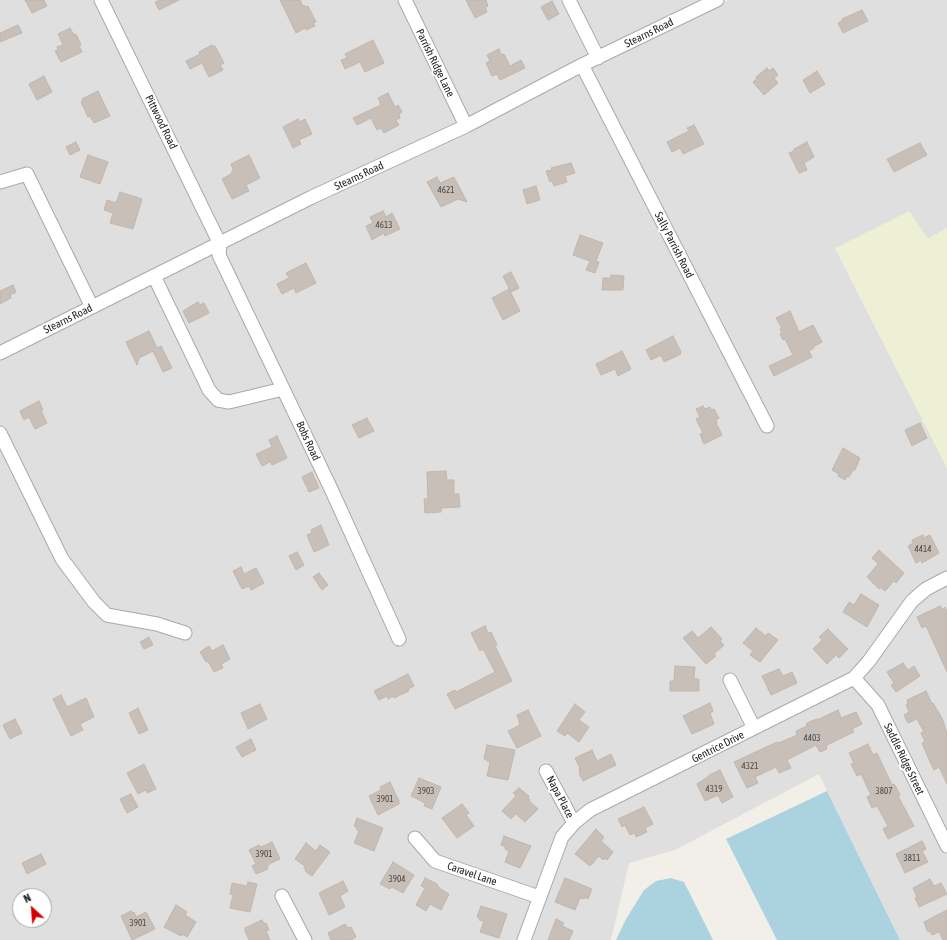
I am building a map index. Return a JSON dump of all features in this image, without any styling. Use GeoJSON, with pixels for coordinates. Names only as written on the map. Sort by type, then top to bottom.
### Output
{"type":"FeatureCollection","features":[{"type":"Feature","properties":{"kind":"street","name":"Pittwood Road"},"geometry":{"type":"LineString","coordinates":[[101,0],[220,244]]}},
{"type":"Feature","properties":{"kind":"street","name":"Parrish Ridge Lane"},"geometry":{"type":"LineString","coordinates":[[405,0],[466,126]]}},
{"type":"Feature","properties":{"kind":"street"},"geometry":{"type":"LineString","coordinates":[[569,0],[598,58]]}},
{"type":"Feature","properties":{"kind":"street","name":"Stearns Road"},"geometry":{"type":"LineString","coordinates":[[0,353],[312,197],[466,126],[582,65],[717,0]]}},
{"type":"Feature","properties":{"kind":"street","name":"Sally Parrish Road"},"geometry":{"type":"LineString","coordinates":[[582,65],[767,426]]}},
{"type":"Feature","properties":{"kind":"street"},"geometry":{"type":"LineString","coordinates":[[0,182],[27,174],[92,307]]}},
{"type":"Feature","properties":{"kind":"street","name":"Bobs Road"},"geometry":{"type":"LineString","coordinates":[[220,244],[220,255],[332,491],[399,639]]}},
{"type":"Feature","properties":{"kind":"street"},"geometry":{"type":"LineString","coordinates":[[154,276],[209,390],[218,400],[229,402],[283,389]]}},
{"type":"Feature","properties":{"kind":"street"},"geometry":{"type":"LineString","coordinates":[[0,433],[62,558],[94,602],[107,615],[157,624],[185,633]]}},
{"type":"Feature","properties":{"kind":"street","name":"Gentrice Drive"},"geometry":{"type":"LineString","coordinates":[[524,940],[562,837],[574,822],[590,810],[854,678],[869,661],[912,601],[926,589],[947,578]]}},
{"type":"Feature","properties":{"kind":"street","name":"Saddle Ridge Street"},"geometry":{"type":"LineString","coordinates":[[854,678],[878,705],[947,846]]}},
{"type":"Feature","properties":{"kind":"street"},"geometry":{"type":"LineString","coordinates":[[730,680],[754,728]]}},
{"type":"Feature","properties":{"kind":"street","name":"Napa Place"},"geometry":{"type":"LineString","coordinates":[[546,772],[574,822]]}},
{"type":"Feature","properties":{"kind":"street","name":"Caravel Lane"},"geometry":{"type":"LineString","coordinates":[[415,838],[435,861],[539,897]]}},
{"type":"Feature","properties":{"kind":"street"},"geometry":{"type":"LineString","coordinates":[[282,896],[305,940]]}},
{"type":"Feature","properties":{"kind":"shaded area"},"geometry":{"type":"Polygon","coordinates":[[[0,0],[96,0],[214,241],[0,347],[0,0]]]}},
{"type":"Feature","properties":{"kind":"shaded area"},"geometry":{"type":"Polygon","coordinates":[[[106,0],[399,0],[459,124],[222,237],[106,0]]]}},
{"type":"Feature","properties":{"kind":"shaded area"},"geometry":{"type":"Polygon","coordinates":[[[410,0],[705,0],[467,119],[410,0]]]}},
{"type":"Feature","properties":{"kind":"shaded area"},"geometry":{"type":"Polygon","coordinates":[[[729,0],[947,0],[947,228],[928,239],[835,248],[947,468],[947,572],[851,674],[756,722],[732,674],[724,677],[747,726],[575,815],[548,765],[540,769],[568,821],[536,890],[438,856],[414,830],[408,837],[432,864],[533,900],[519,940],[311,940],[284,889],[276,893],[300,940],[0,940],[0,358],[152,283],[214,404],[281,395],[328,493],[397,646],[405,642],[336,489],[224,254],[225,247],[580,72],[765,432],[773,428],[589,68],[729,0]]]}},
{"type":"Feature","properties":{"kind":"shaded area"},"geometry":{"type":"Polygon","coordinates":[[[215,252],[276,385],[228,397],[220,395],[212,388],[160,279],[215,252]]]}},
{"type":"Feature","properties":{"kind":"shaded area"},"geometry":{"type":"Polygon","coordinates":[[[947,584],[947,835],[861,678],[915,605],[928,593],[947,584]]]}},
{"type":"Feature","properties":{"kind":"shaded area"},"geometry":{"type":"Polygon","coordinates":[[[854,684],[874,708],[947,856],[947,940],[900,940],[819,774],[675,850],[629,863],[611,940],[529,940],[566,840],[577,827],[593,815],[854,684]]]}},
{"type":"Feature","properties":{"kind":"green space"},"geometry":{"type":"Polygon","coordinates":[[[909,211],[928,239],[947,228],[947,468],[835,248],[909,211]]]}},
{"type":"Feature","properties":{"kind":"water"},"geometry":{"type":"Polygon","coordinates":[[[827,791],[900,940],[777,940],[726,839],[827,791]]]}},
{"type":"Feature","properties":{"kind":"water"},"geometry":{"type":"Polygon","coordinates":[[[671,878],[684,882],[713,940],[616,940],[626,919],[644,890],[656,881],[671,878]]]}},
{"type":"Feature","properties":{"kind":"building"},"geometry":{"type":"Polygon","coordinates":[[[25,0],[44,0],[47,6],[32,13],[25,0]]]}},
{"type":"Feature","properties":{"kind":"building"},"geometry":{"type":"Polygon","coordinates":[[[160,0],[179,0],[159,10],[155,2],[160,0]]]}},
{"type":"Feature","properties":{"kind":"building"},"geometry":{"type":"Polygon","coordinates":[[[280,0],[300,0],[303,6],[308,6],[316,22],[313,23],[315,26],[306,30],[305,28],[296,33],[280,0]]]}},
{"type":"Feature","properties":{"kind":"building"},"geometry":{"type":"Polygon","coordinates":[[[466,0],[486,0],[488,6],[485,7],[487,12],[475,18],[466,0]]]}},
{"type":"Feature","properties":{"kind":"building"},"geometry":{"type":"Polygon","coordinates":[[[552,1],[559,14],[548,20],[541,7],[552,1]]]}},
{"type":"Feature","properties":{"kind":"building"},"geometry":{"type":"Polygon","coordinates":[[[862,10],[868,21],[843,33],[838,23],[842,21],[842,19],[862,10]]]}},
{"type":"Feature","properties":{"kind":"building"},"geometry":{"type":"Polygon","coordinates":[[[18,25],[22,33],[0,42],[0,33],[18,25]]]}},
{"type":"Feature","properties":{"kind":"building"},"geometry":{"type":"Polygon","coordinates":[[[70,28],[74,35],[76,34],[81,45],[79,46],[82,52],[61,62],[55,51],[58,50],[57,47],[63,45],[58,34],[70,28]]]}},
{"type":"Feature","properties":{"kind":"building"},"geometry":{"type":"Polygon","coordinates":[[[373,40],[384,63],[365,72],[360,62],[345,69],[341,60],[347,58],[345,54],[373,40]]]}},
{"type":"Feature","properties":{"kind":"building"},"geometry":{"type":"Polygon","coordinates":[[[212,45],[213,47],[215,46],[224,63],[220,65],[223,70],[209,77],[202,63],[190,69],[186,61],[200,54],[199,52],[212,45]]]}},
{"type":"Feature","properties":{"kind":"building"},"geometry":{"type":"Polygon","coordinates":[[[499,49],[501,55],[504,54],[510,66],[521,60],[525,68],[500,80],[497,74],[492,76],[486,63],[490,61],[487,55],[499,49]]]}},
{"type":"Feature","properties":{"kind":"building"},"geometry":{"type":"Polygon","coordinates":[[[767,68],[769,71],[773,68],[778,75],[774,78],[778,83],[764,95],[753,82],[757,79],[756,77],[767,68]]]}},
{"type":"Feature","properties":{"kind":"building"},"geometry":{"type":"Polygon","coordinates":[[[817,71],[825,84],[810,93],[803,80],[817,71]]]}},
{"type":"Feature","properties":{"kind":"building"},"geometry":{"type":"Polygon","coordinates":[[[44,76],[52,92],[37,100],[29,84],[44,76]]]}},
{"type":"Feature","properties":{"kind":"building"},"geometry":{"type":"Polygon","coordinates":[[[98,91],[110,116],[94,123],[90,116],[88,117],[81,102],[83,101],[82,99],[98,91]]]}},
{"type":"Feature","properties":{"kind":"building"},"geometry":{"type":"Polygon","coordinates":[[[388,93],[395,107],[398,105],[402,112],[399,114],[400,118],[396,120],[399,125],[384,133],[381,128],[377,130],[371,118],[357,125],[353,118],[381,105],[378,98],[388,93]]]}},
{"type":"Feature","properties":{"kind":"building"},"geometry":{"type":"Polygon","coordinates":[[[298,119],[300,122],[305,119],[312,134],[299,140],[301,144],[293,148],[283,127],[298,119]]]}},
{"type":"Feature","properties":{"kind":"building"},"geometry":{"type":"Polygon","coordinates":[[[694,125],[704,144],[683,154],[680,148],[672,152],[667,142],[689,131],[687,128],[694,125]]]}},
{"type":"Feature","properties":{"kind":"building"},"geometry":{"type":"Polygon","coordinates":[[[76,142],[80,150],[70,155],[66,147],[76,142]]]}},
{"type":"Feature","properties":{"kind":"building"},"geometry":{"type":"Polygon","coordinates":[[[807,142],[814,157],[804,163],[807,170],[799,173],[789,153],[807,142]]]}},
{"type":"Feature","properties":{"kind":"building"},"geometry":{"type":"Polygon","coordinates":[[[920,143],[927,155],[894,172],[887,159],[920,143]]]}},
{"type":"Feature","properties":{"kind":"building"},"geometry":{"type":"Polygon","coordinates":[[[88,155],[108,162],[100,184],[80,177],[88,155]]]}},
{"type":"Feature","properties":{"kind":"building"},"geometry":{"type":"Polygon","coordinates":[[[249,155],[260,178],[246,185],[249,191],[232,199],[222,179],[231,174],[233,169],[231,164],[249,155]]]}},
{"type":"Feature","properties":{"kind":"building"},"geometry":{"type":"Polygon","coordinates":[[[571,163],[575,173],[565,176],[567,182],[554,186],[552,181],[550,182],[546,171],[552,170],[551,168],[571,163]]]}},
{"type":"Feature","properties":{"kind":"building"},"geometry":{"type":"Polygon","coordinates":[[[437,177],[440,183],[454,177],[467,202],[458,199],[441,207],[427,182],[437,177]]]}},
{"type":"Feature","properties":{"kind":"building"},"geometry":{"type":"Polygon","coordinates":[[[536,186],[540,200],[527,204],[523,190],[536,186]]]}},
{"type":"Feature","properties":{"kind":"building"},"geometry":{"type":"Polygon","coordinates":[[[120,192],[142,199],[133,229],[110,223],[113,213],[104,210],[107,200],[116,203],[120,192]]]}},
{"type":"Feature","properties":{"kind":"building"},"geometry":{"type":"Polygon","coordinates":[[[383,211],[386,217],[392,213],[400,229],[385,236],[384,233],[372,240],[366,226],[373,223],[370,217],[383,211]]]}},
{"type":"Feature","properties":{"kind":"building"},"geometry":{"type":"Polygon","coordinates":[[[580,235],[603,243],[596,261],[599,262],[595,273],[586,270],[590,261],[573,255],[580,235]]]}},
{"type":"Feature","properties":{"kind":"building"},"geometry":{"type":"Polygon","coordinates":[[[306,263],[316,283],[296,293],[294,288],[282,294],[277,284],[289,278],[286,273],[306,263]]]}},
{"type":"Feature","properties":{"kind":"building"},"geometry":{"type":"Polygon","coordinates":[[[511,272],[519,288],[511,292],[503,276],[511,272]]]}},
{"type":"Feature","properties":{"kind":"building"},"geometry":{"type":"Polygon","coordinates":[[[611,275],[624,276],[623,290],[602,290],[603,278],[611,278],[611,275]]]}},
{"type":"Feature","properties":{"kind":"building"},"geometry":{"type":"Polygon","coordinates":[[[13,285],[16,292],[10,295],[11,298],[0,304],[0,291],[13,285]]]}},
{"type":"Feature","properties":{"kind":"building"},"geometry":{"type":"Polygon","coordinates":[[[509,289],[520,311],[503,320],[492,298],[509,289]]]}},
{"type":"Feature","properties":{"kind":"building"},"geometry":{"type":"Polygon","coordinates":[[[198,302],[200,305],[204,303],[209,313],[189,323],[183,311],[198,302]]]}},
{"type":"Feature","properties":{"kind":"building"},"geometry":{"type":"Polygon","coordinates":[[[790,311],[799,332],[813,325],[822,342],[809,351],[812,357],[774,376],[769,366],[793,355],[785,339],[783,340],[780,334],[782,333],[780,329],[782,328],[776,318],[790,311]]]}},
{"type":"Feature","properties":{"kind":"building"},"geometry":{"type":"Polygon","coordinates":[[[149,331],[157,348],[161,346],[172,368],[163,372],[153,351],[139,358],[137,365],[126,342],[149,331]]]}},
{"type":"Feature","properties":{"kind":"building"},"geometry":{"type":"Polygon","coordinates":[[[673,336],[681,354],[664,362],[661,355],[651,360],[646,350],[673,336]]]}},
{"type":"Feature","properties":{"kind":"building"},"geometry":{"type":"Polygon","coordinates":[[[622,351],[631,369],[618,376],[615,369],[601,375],[596,364],[622,351]]]}},
{"type":"Feature","properties":{"kind":"building"},"geometry":{"type":"Polygon","coordinates":[[[39,401],[43,410],[41,411],[47,423],[35,429],[29,417],[24,420],[20,411],[39,401]]]}},
{"type":"Feature","properties":{"kind":"building"},"geometry":{"type":"Polygon","coordinates":[[[703,406],[705,409],[710,407],[711,410],[714,409],[719,418],[716,420],[716,423],[722,435],[704,444],[700,434],[703,433],[696,419],[700,417],[696,409],[703,406]]]}},
{"type":"Feature","properties":{"kind":"building"},"geometry":{"type":"Polygon","coordinates":[[[367,418],[374,431],[359,438],[352,425],[367,418]]]}},
{"type":"Feature","properties":{"kind":"building"},"geometry":{"type":"Polygon","coordinates":[[[920,423],[927,438],[912,446],[905,430],[920,423]]]}},
{"type":"Feature","properties":{"kind":"building"},"geometry":{"type":"Polygon","coordinates":[[[277,436],[287,458],[272,465],[270,462],[262,466],[256,454],[272,447],[269,440],[277,436]]]}},
{"type":"Feature","properties":{"kind":"building"},"geometry":{"type":"Polygon","coordinates":[[[843,448],[860,458],[855,470],[853,470],[849,477],[847,476],[845,480],[832,470],[843,448]]]}},
{"type":"Feature","properties":{"kind":"building"},"geometry":{"type":"Polygon","coordinates":[[[446,471],[447,480],[454,480],[454,494],[459,494],[460,507],[441,508],[441,512],[425,513],[424,499],[428,499],[427,472],[446,471]]]}},
{"type":"Feature","properties":{"kind":"building"},"geometry":{"type":"Polygon","coordinates":[[[312,472],[319,488],[309,492],[302,477],[312,472]]]}},
{"type":"Feature","properties":{"kind":"building"},"geometry":{"type":"Polygon","coordinates":[[[321,525],[329,545],[314,552],[307,535],[312,533],[311,530],[321,525]]]}},
{"type":"Feature","properties":{"kind":"building"},"geometry":{"type":"Polygon","coordinates":[[[923,535],[924,538],[930,535],[939,553],[922,563],[921,560],[916,563],[908,546],[913,543],[912,540],[923,535]]]}},
{"type":"Feature","properties":{"kind":"building"},"geometry":{"type":"Polygon","coordinates":[[[879,550],[904,573],[896,583],[894,581],[885,591],[880,587],[879,589],[867,577],[878,564],[872,558],[879,550]]]}},
{"type":"Feature","properties":{"kind":"building"},"geometry":{"type":"Polygon","coordinates":[[[297,552],[304,565],[296,570],[289,556],[297,552]]]}},
{"type":"Feature","properties":{"kind":"building"},"geometry":{"type":"Polygon","coordinates":[[[241,567],[244,574],[256,568],[264,583],[251,590],[249,586],[242,589],[233,571],[241,567]]]}},
{"type":"Feature","properties":{"kind":"building"},"geometry":{"type":"Polygon","coordinates":[[[319,573],[328,585],[322,590],[313,577],[319,573]]]}},
{"type":"Feature","properties":{"kind":"building"},"geometry":{"type":"Polygon","coordinates":[[[861,594],[879,605],[867,627],[843,612],[849,602],[854,605],[861,594]]]}},
{"type":"Feature","properties":{"kind":"building"},"geometry":{"type":"Polygon","coordinates":[[[940,606],[943,609],[945,607],[947,612],[947,672],[926,626],[922,628],[917,617],[940,606]]]}},
{"type":"Feature","properties":{"kind":"building"},"geometry":{"type":"Polygon","coordinates":[[[485,626],[488,633],[491,632],[497,645],[495,646],[512,681],[455,709],[447,694],[455,690],[456,692],[495,672],[483,649],[480,651],[471,633],[485,626]]]}},
{"type":"Feature","properties":{"kind":"building"},"geometry":{"type":"Polygon","coordinates":[[[711,627],[722,639],[720,641],[724,645],[714,654],[716,656],[706,664],[683,638],[692,631],[698,638],[711,627]]]}},
{"type":"Feature","properties":{"kind":"building"},"geometry":{"type":"Polygon","coordinates":[[[756,628],[766,636],[768,633],[778,640],[760,662],[750,655],[753,651],[743,643],[756,628]]]}},
{"type":"Feature","properties":{"kind":"building"},"geometry":{"type":"Polygon","coordinates":[[[828,629],[848,649],[839,658],[836,655],[827,664],[813,649],[822,640],[819,637],[828,629]]]}},
{"type":"Feature","properties":{"kind":"building"},"geometry":{"type":"Polygon","coordinates":[[[149,637],[153,645],[144,649],[140,642],[149,637]]]}},
{"type":"Feature","properties":{"kind":"building"},"geometry":{"type":"Polygon","coordinates":[[[223,645],[230,659],[221,664],[223,668],[214,672],[208,661],[206,662],[200,652],[209,646],[212,651],[223,645]]]}},
{"type":"Feature","properties":{"kind":"building"},"geometry":{"type":"Polygon","coordinates":[[[903,663],[908,670],[914,666],[920,676],[896,692],[891,685],[894,683],[887,672],[903,663]]]}},
{"type":"Feature","properties":{"kind":"building"},"geometry":{"type":"Polygon","coordinates":[[[675,666],[695,667],[694,679],[699,679],[699,691],[670,691],[670,681],[674,681],[675,666]]]}},
{"type":"Feature","properties":{"kind":"building"},"geometry":{"type":"Polygon","coordinates":[[[779,669],[783,676],[792,672],[797,683],[771,695],[762,676],[779,669]]]}},
{"type":"Feature","properties":{"kind":"building"},"geometry":{"type":"Polygon","coordinates":[[[408,674],[414,686],[408,689],[409,691],[394,698],[393,696],[388,699],[387,696],[379,700],[374,691],[408,674]]]}},
{"type":"Feature","properties":{"kind":"building"},"geometry":{"type":"Polygon","coordinates":[[[926,691],[932,704],[933,703],[942,718],[947,733],[947,784],[939,767],[934,770],[930,762],[922,743],[925,742],[921,733],[924,732],[917,719],[908,723],[904,715],[909,712],[906,705],[908,704],[907,700],[926,691]]]}},
{"type":"Feature","properties":{"kind":"building"},"geometry":{"type":"Polygon","coordinates":[[[61,695],[67,707],[86,698],[94,717],[80,724],[83,730],[71,736],[53,699],[61,695]]]}},
{"type":"Feature","properties":{"kind":"building"},"geometry":{"type":"Polygon","coordinates":[[[710,703],[713,711],[710,713],[714,724],[692,734],[683,716],[710,703]]]}},
{"type":"Feature","properties":{"kind":"building"},"geometry":{"type":"Polygon","coordinates":[[[260,704],[267,719],[248,729],[241,713],[260,704]]]}},
{"type":"Feature","properties":{"kind":"building"},"geometry":{"type":"Polygon","coordinates":[[[575,704],[585,712],[579,720],[589,727],[579,742],[567,733],[565,736],[557,731],[575,704]]]}},
{"type":"Feature","properties":{"kind":"building"},"geometry":{"type":"Polygon","coordinates":[[[138,708],[148,730],[139,734],[129,713],[138,708]]]}},
{"type":"Feature","properties":{"kind":"building"},"geometry":{"type":"Polygon","coordinates":[[[528,710],[541,736],[517,748],[508,731],[520,725],[517,715],[528,710]]]}},
{"type":"Feature","properties":{"kind":"building"},"geometry":{"type":"Polygon","coordinates":[[[838,710],[841,718],[856,712],[862,724],[852,729],[854,732],[826,746],[827,749],[820,752],[816,745],[787,760],[791,768],[779,773],[776,767],[755,777],[758,783],[747,788],[734,762],[777,742],[781,742],[797,735],[796,731],[807,726],[806,724],[809,722],[817,720],[838,710]]]}},
{"type":"Feature","properties":{"kind":"building"},"geometry":{"type":"Polygon","coordinates":[[[15,719],[22,733],[10,739],[3,725],[15,719]]]}},
{"type":"Feature","properties":{"kind":"building"},"geometry":{"type":"Polygon","coordinates":[[[251,739],[256,750],[242,757],[236,747],[251,739]]]}},
{"type":"Feature","properties":{"kind":"building"},"geometry":{"type":"Polygon","coordinates":[[[868,744],[873,755],[877,753],[892,785],[894,784],[896,787],[900,795],[898,796],[914,826],[888,839],[883,829],[888,826],[877,806],[872,808],[867,797],[871,795],[861,774],[857,776],[851,764],[854,763],[849,753],[868,744]]]}},
{"type":"Feature","properties":{"kind":"building"},"geometry":{"type":"Polygon","coordinates":[[[487,745],[515,750],[508,780],[487,776],[490,762],[487,761],[487,759],[484,759],[487,745]]]}},
{"type":"Feature","properties":{"kind":"building"},"geometry":{"type":"Polygon","coordinates":[[[592,750],[597,761],[611,754],[616,765],[583,781],[579,773],[580,768],[575,758],[592,750]]]}},
{"type":"Feature","properties":{"kind":"building"},"geometry":{"type":"Polygon","coordinates":[[[144,764],[156,789],[147,793],[146,790],[138,794],[127,773],[144,764]]]}},
{"type":"Feature","properties":{"kind":"building"},"geometry":{"type":"Polygon","coordinates":[[[720,770],[733,797],[722,803],[718,795],[705,801],[697,784],[709,775],[720,770]]]}},
{"type":"Feature","properties":{"kind":"building"},"geometry":{"type":"Polygon","coordinates":[[[419,778],[441,787],[432,809],[424,806],[425,803],[411,796],[419,778]]]}},
{"type":"Feature","properties":{"kind":"building"},"geometry":{"type":"Polygon","coordinates":[[[390,782],[399,804],[378,815],[369,796],[381,790],[380,787],[390,782]]]}},
{"type":"Feature","properties":{"kind":"building"},"geometry":{"type":"Polygon","coordinates":[[[519,788],[529,796],[529,801],[538,809],[525,822],[516,814],[511,819],[502,811],[516,796],[513,793],[519,788]]]}},
{"type":"Feature","properties":{"kind":"building"},"geometry":{"type":"Polygon","coordinates":[[[131,794],[138,807],[127,813],[120,799],[131,794]]]}},
{"type":"Feature","properties":{"kind":"building"},"geometry":{"type":"Polygon","coordinates":[[[462,804],[469,813],[466,815],[474,826],[457,838],[442,818],[462,804]]]}},
{"type":"Feature","properties":{"kind":"building"},"geometry":{"type":"Polygon","coordinates":[[[644,807],[653,824],[645,828],[647,832],[636,837],[635,833],[630,835],[625,825],[622,827],[618,819],[644,807]]]}},
{"type":"Feature","properties":{"kind":"building"},"geometry":{"type":"Polygon","coordinates":[[[357,818],[383,828],[374,851],[354,843],[359,831],[356,829],[357,827],[354,826],[357,818]]]}},
{"type":"Feature","properties":{"kind":"building"},"geometry":{"type":"Polygon","coordinates":[[[596,829],[604,837],[601,841],[613,852],[607,860],[604,858],[603,860],[599,856],[590,866],[575,854],[596,829]]]}},
{"type":"Feature","properties":{"kind":"building"},"geometry":{"type":"Polygon","coordinates":[[[504,836],[531,846],[520,868],[505,862],[509,851],[505,849],[506,847],[501,845],[504,836]]]}},
{"type":"Feature","properties":{"kind":"building"},"geometry":{"type":"Polygon","coordinates":[[[922,841],[926,849],[922,851],[928,862],[905,873],[896,854],[922,841]]]}},
{"type":"Feature","properties":{"kind":"building"},"geometry":{"type":"Polygon","coordinates":[[[272,842],[280,859],[269,864],[267,866],[268,869],[256,874],[252,866],[256,864],[249,850],[259,845],[261,847],[272,842]]]}},
{"type":"Feature","properties":{"kind":"building"},"geometry":{"type":"Polygon","coordinates":[[[306,843],[316,851],[320,845],[330,852],[312,876],[305,871],[305,866],[295,859],[306,843]]]}},
{"type":"Feature","properties":{"kind":"building"},"geometry":{"type":"Polygon","coordinates":[[[41,854],[46,864],[27,874],[22,863],[41,854]]]}},
{"type":"Feature","properties":{"kind":"building"},"geometry":{"type":"Polygon","coordinates":[[[393,862],[414,875],[403,893],[392,887],[390,889],[380,884],[393,862]]]}},
{"type":"Feature","properties":{"kind":"building"},"geometry":{"type":"Polygon","coordinates":[[[425,878],[437,884],[439,888],[449,894],[441,910],[430,904],[426,911],[416,905],[425,888],[421,886],[425,878]]]}},
{"type":"Feature","properties":{"kind":"building"},"geometry":{"type":"Polygon","coordinates":[[[565,878],[592,889],[588,899],[585,897],[584,899],[580,898],[575,910],[555,902],[565,878]]]}},
{"type":"Feature","properties":{"kind":"building"},"geometry":{"type":"Polygon","coordinates":[[[930,879],[934,886],[941,883],[947,894],[919,907],[913,888],[930,879]]]}},
{"type":"Feature","properties":{"kind":"building"},"geometry":{"type":"Polygon","coordinates":[[[343,881],[348,891],[340,896],[345,907],[329,915],[319,893],[343,881]]]}},
{"type":"Feature","properties":{"kind":"building"},"geometry":{"type":"Polygon","coordinates":[[[248,882],[257,884],[250,912],[230,908],[233,895],[230,894],[232,883],[247,886],[248,882]]]}},
{"type":"Feature","properties":{"kind":"building"},"geometry":{"type":"Polygon","coordinates":[[[176,905],[187,912],[185,915],[196,922],[187,937],[182,934],[181,936],[164,927],[176,905]]]}},
{"type":"Feature","properties":{"kind":"building"},"geometry":{"type":"Polygon","coordinates":[[[481,906],[507,914],[499,938],[480,932],[484,921],[479,920],[480,918],[477,917],[481,906]]]}},
{"type":"Feature","properties":{"kind":"building"},"geometry":{"type":"Polygon","coordinates":[[[947,910],[947,940],[943,940],[939,932],[932,935],[930,931],[928,932],[924,922],[947,910]]]}},
{"type":"Feature","properties":{"kind":"building"},"geometry":{"type":"Polygon","coordinates":[[[131,911],[133,913],[134,912],[136,917],[146,912],[155,929],[132,940],[121,916],[131,911]]]}},
{"type":"Feature","properties":{"kind":"building"},"geometry":{"type":"Polygon","coordinates":[[[556,919],[564,923],[562,926],[573,931],[569,940],[548,940],[556,919]]]}},
{"type":"Feature","properties":{"kind":"building"},"geometry":{"type":"Polygon","coordinates":[[[262,920],[264,924],[266,923],[269,930],[266,931],[270,940],[249,940],[245,928],[262,920]]]}},
{"type":"Feature","properties":{"kind":"building"},"geometry":{"type":"Polygon","coordinates":[[[345,924],[348,928],[351,927],[356,937],[351,940],[331,940],[328,933],[345,924]]]}}]}
